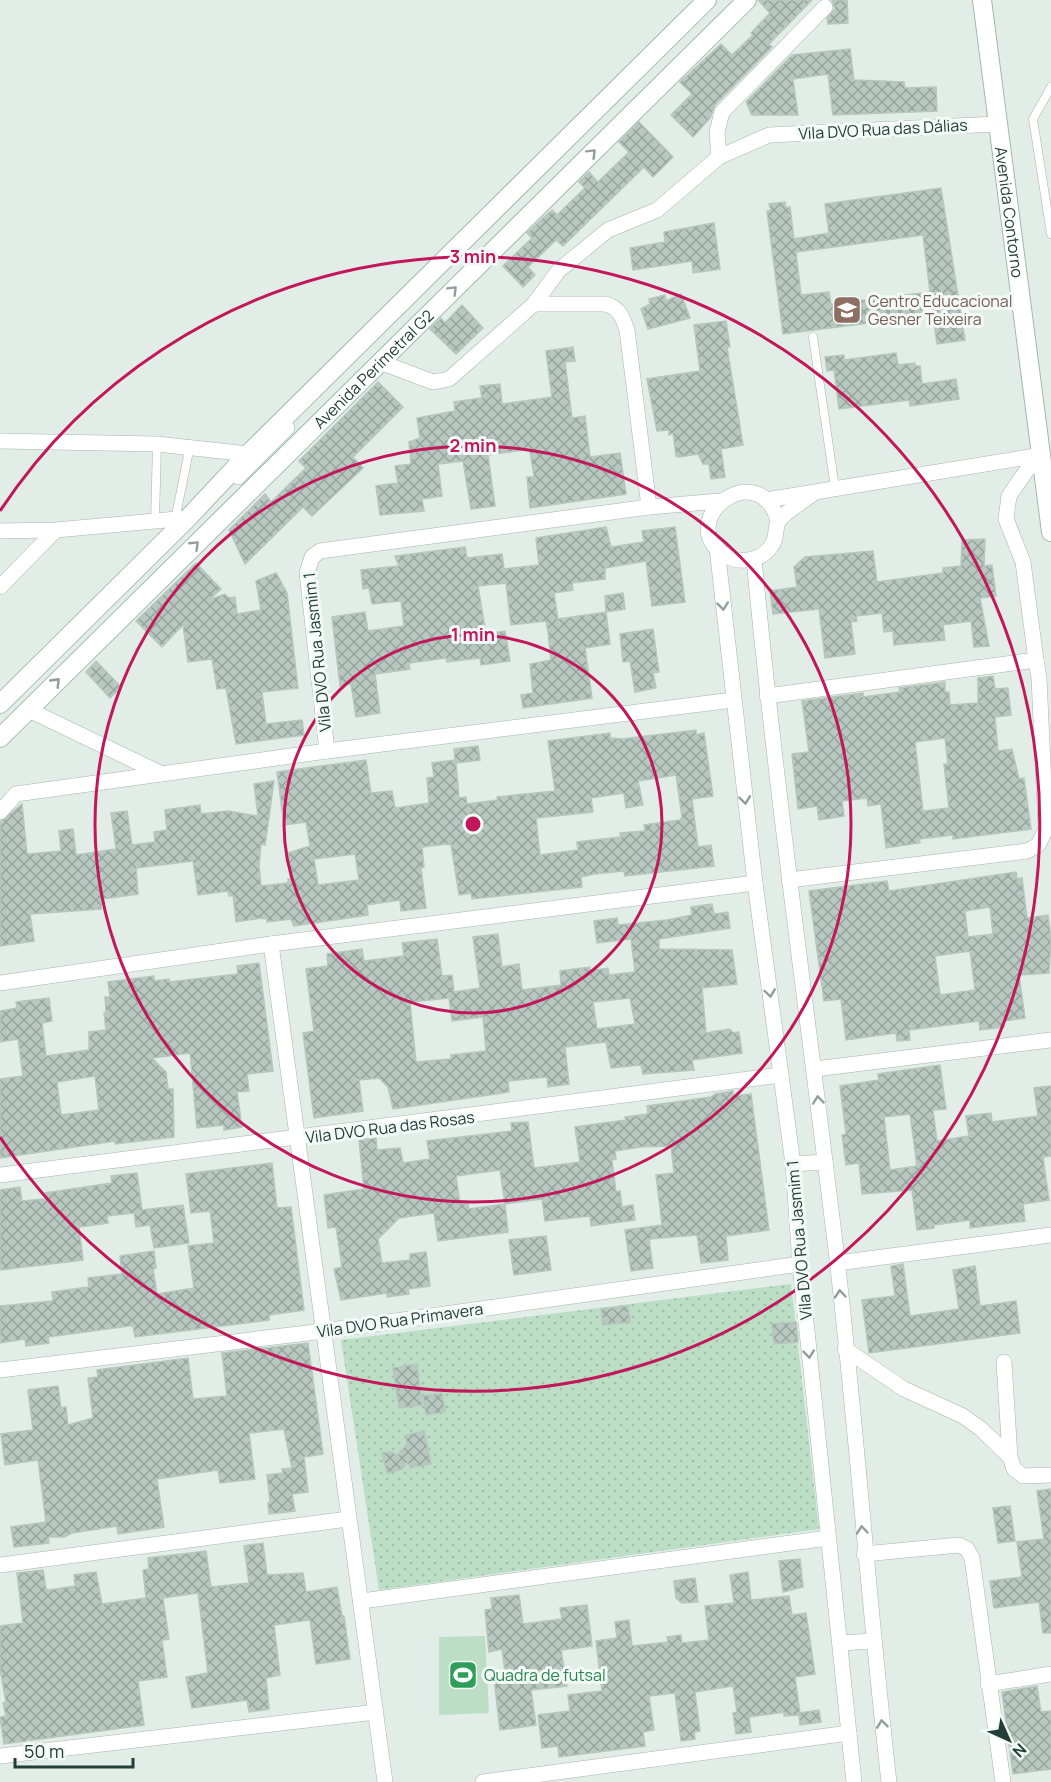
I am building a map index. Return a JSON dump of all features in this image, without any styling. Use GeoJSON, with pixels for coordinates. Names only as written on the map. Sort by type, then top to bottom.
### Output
{"type":"FeatureCollection","features":[{"type":"Feature","properties":{"kind":"street","name":"Avenida Perimetral G2"},"geometry":{"type":"LineString","coordinates":[[0,738],[29,710],[72,647],[182,519],[707,0]]}},
{"type":"Feature","properties":{"kind":"street"},"geometry":{"type":"LineString","coordinates":[[0,715],[72,647],[715,0]]}},
{"type":"Feature","properties":{"kind":"street","name":"Avenida Perimetral G2"},"geometry":{"type":"LineString","coordinates":[[0,704],[72,647],[380,362],[747,0]]}},
{"type":"Feature","properties":{"kind":"street","name":"Avenida Contorno"},"geometry":{"type":"LineString","coordinates":[[982,0],[1051,532]]}},
{"type":"Feature","properties":{"kind":"street"},"geometry":{"type":"LineString","coordinates":[[380,362],[433,382],[449,379],[534,304],[559,270],[608,230],[657,210],[719,157],[717,132],[722,112],[825,7]]}},
{"type":"Feature","properties":{"kind":"street","name":"Vila DVO Rua das Dálias"},"geometry":{"type":"LineString","coordinates":[[719,157],[769,135],[997,124]]}},
{"type":"Feature","properties":{"kind":"street"},"geometry":{"type":"LineString","coordinates":[[534,304],[605,304],[614,307],[622,316],[627,330],[650,507]]}},
{"type":"Feature","properties":{"kind":"street"},"geometry":{"type":"LineString","coordinates":[[0,441],[157,444],[248,454]]}},
{"type":"Feature","properties":{"kind":"street"},"geometry":{"type":"LineString","coordinates":[[766,500],[1042,453]]}},
{"type":"Feature","properties":{"kind":"street"},"geometry":{"type":"LineString","coordinates":[[789,880],[1027,851],[1038,845],[1046,829],[1036,660],[1023,562],[1006,519],[1010,496],[1042,453]]}},
{"type":"Feature","properties":{"kind":"street"},"geometry":{"type":"LineString","coordinates":[[778,522],[816,491]]}},
{"type":"Feature","properties":{"kind":"street"},"geometry":{"type":"LineString","coordinates":[[743,492],[755,494],[766,500],[778,522],[777,534],[765,553],[754,559],[734,559],[717,548],[712,539],[710,519],[720,501],[730,495],[743,492]]}},
{"type":"Feature","properties":{"kind":"street","name":"Vila DVO Rua Jasmim 1"},"geometry":{"type":"LineString","coordinates":[[720,501],[650,507],[320,551],[312,557],[307,573],[327,751],[733,700]]}},
{"type":"Feature","properties":{"kind":"street"},"geometry":{"type":"LineString","coordinates":[[0,531],[56,530],[182,519]]}},
{"type":"Feature","properties":{"kind":"street"},"geometry":{"type":"LineString","coordinates":[[0,587],[56,530]]}},
{"type":"Feature","properties":{"kind":"street","name":"Vila DVO Rua Jasmim 1"},"geometry":{"type":"LineString","coordinates":[[717,548],[755,883],[793,1164],[800,1264],[854,1782]]}},
{"type":"Feature","properties":{"kind":"street"},"geometry":{"type":"LineString","coordinates":[[754,559],[767,696],[815,1069],[837,1263],[864,1554],[889,1782]]}},
{"type":"Feature","properties":{"kind":"street"},"geometry":{"type":"LineString","coordinates":[[767,696],[1036,660]]}},
{"type":"Feature","properties":{"kind":"street"},"geometry":{"type":"LineString","coordinates":[[29,710],[162,774]]}},
{"type":"Feature","properties":{"kind":"street"},"geometry":{"type":"LineString","coordinates":[[0,812],[16,794],[327,751]]}},
{"type":"Feature","properties":{"kind":"street"},"geometry":{"type":"LineString","coordinates":[[0,983],[272,944],[755,883]]}},
{"type":"Feature","properties":{"kind":"street"},"geometry":{"type":"LineString","coordinates":[[272,944],[385,1782]]}},
{"type":"Feature","properties":{"kind":"street"},"geometry":{"type":"LineString","coordinates":[[815,1069],[1051,1040]]}},
{"type":"Feature","properties":{"kind":"street","name":"Vila DVO Rua das Rosas"},"geometry":{"type":"LineString","coordinates":[[0,1175],[297,1139],[781,1075]]}},
{"type":"Feature","properties":{"kind":"street"},"geometry":{"type":"LineString","coordinates":[[793,1164],[825,1162]]}},
{"type":"Feature","properties":{"kind":"street"},"geometry":{"type":"LineString","coordinates":[[837,1263],[1051,1235]]}},
{"type":"Feature","properties":{"kind":"street","name":"Vila DVO Rua Primavera"},"geometry":{"type":"LineString","coordinates":[[0,1370],[324,1331],[800,1264]]}},
{"type":"Feature","properties":{"kind":"street"},"geometry":{"type":"LineString","coordinates":[[845,1349],[904,1389],[963,1416],[981,1429],[1010,1457]]}},
{"type":"Feature","properties":{"kind":"street"},"geometry":{"type":"LineString","coordinates":[[1004,1362],[1010,1457],[1014,1469],[1023,1476],[1051,1474]]}},
{"type":"Feature","properties":{"kind":"street"},"geometry":{"type":"LineString","coordinates":[[0,1565],[348,1520]]}},
{"type":"Feature","properties":{"kind":"street"},"geometry":{"type":"LineString","coordinates":[[362,1601],[828,1538]]}},
{"type":"Feature","properties":{"kind":"street"},"geometry":{"type":"LineString","coordinates":[[864,1554],[959,1545],[967,1549],[972,1558],[1003,1782]]}},
{"type":"Feature","properties":{"kind":"street"},"geometry":{"type":"LineString","coordinates":[[841,1643],[873,1641]]}},
{"type":"Feature","properties":{"kind":"street"},"geometry":{"type":"LineString","coordinates":[[988,1684],[1051,1674]]}},
{"type":"Feature","properties":{"kind":"street"},"geometry":{"type":"LineString","coordinates":[[0,1756],[376,1712]]}},
{"type":"Feature","properties":{"kind":"street"},"geometry":{"type":"LineString","coordinates":[[483,1782],[849,1733]]}},
{"type":"Feature","properties":{"kind":"lane"},"geometry":{"type":"LineString","coordinates":[[1051,87],[1033,119],[1051,234]]}},
{"type":"Feature","properties":{"kind":"lane"},"geometry":{"type":"LineString","coordinates":[[813,337],[835,488]]}},
{"type":"Feature","properties":{"kind":"lane"},"geometry":{"type":"LineString","coordinates":[[155,521],[157,444]]}},
{"type":"Feature","properties":{"kind":"lane"},"geometry":{"type":"LineString","coordinates":[[182,519],[190,446]]}},
{"type":"Feature","properties":{"kind":"green space"},"geometry":{"type":"Polygon","coordinates":[[[791,1284],[819,1529],[379,1590],[341,1340],[791,1284]]]}},
{"type":"Feature","properties":{"kind":"green space","name":"Quadra de futsal"},"geometry":{"type":"Polygon","coordinates":[[[485,1636],[489,1713],[439,1715],[439,1637],[485,1636]]]}},
{"type":"Feature","properties":{"kind":"building"},"geometry":{"type":"Polygon","coordinates":[[[758,0],[812,0],[769,44],[772,47],[715,105],[710,118],[693,137],[671,115],[692,94],[680,82],[721,44],[732,55],[753,35],[751,33],[770,13],[758,0]]]}},
{"type":"Feature","properties":{"kind":"building"},"geometry":{"type":"Polygon","coordinates":[[[832,0],[847,0],[848,23],[828,24],[827,18],[835,9],[832,0]]]}},
{"type":"Feature","properties":{"kind":"building"},"geometry":{"type":"Polygon","coordinates":[[[850,49],[854,80],[904,82],[905,88],[936,87],[937,111],[833,115],[828,74],[793,79],[798,115],[752,115],[746,102],[792,55],[850,49]]]}},
{"type":"Feature","properties":{"kind":"building"},"geometry":{"type":"Polygon","coordinates":[[[639,122],[673,157],[653,177],[644,167],[563,246],[556,240],[528,267],[535,275],[523,287],[503,266],[532,238],[527,233],[552,210],[557,215],[585,188],[579,182],[589,172],[598,182],[629,152],[619,142],[639,122]]]}},
{"type":"Feature","properties":{"kind":"building"},"geometry":{"type":"Polygon","coordinates":[[[941,188],[965,340],[937,344],[933,315],[783,334],[767,211],[771,210],[769,204],[785,202],[786,208],[790,207],[794,239],[829,233],[825,204],[941,188]],[[923,235],[796,252],[801,295],[829,292],[831,304],[930,292],[923,235]]]}},
{"type":"Feature","properties":{"kind":"building"},"geometry":{"type":"Polygon","coordinates":[[[714,223],[720,269],[693,273],[692,261],[633,270],[630,248],[665,242],[664,232],[714,223]]]}},
{"type":"Feature","properties":{"kind":"building"},"geometry":{"type":"Polygon","coordinates":[[[681,294],[690,318],[648,329],[641,309],[650,304],[649,299],[665,295],[666,301],[681,294]]]}},
{"type":"Feature","properties":{"kind":"building"},"geometry":{"type":"Polygon","coordinates":[[[462,305],[483,328],[456,354],[430,329],[441,318],[445,323],[462,305]]]}},
{"type":"Feature","properties":{"kind":"building"},"geometry":{"type":"Polygon","coordinates":[[[726,321],[730,347],[727,347],[743,445],[721,449],[725,477],[711,479],[709,464],[703,464],[698,454],[676,456],[673,433],[669,435],[669,430],[657,431],[647,379],[700,371],[694,325],[726,321]]]}},
{"type":"Feature","properties":{"kind":"building"},"geometry":{"type":"Polygon","coordinates":[[[573,347],[575,361],[565,362],[572,418],[585,416],[590,457],[620,453],[626,494],[530,508],[527,477],[534,477],[530,451],[523,450],[488,455],[495,506],[471,509],[463,461],[438,464],[442,496],[422,499],[424,511],[380,515],[376,486],[398,483],[395,466],[411,464],[409,442],[420,438],[417,418],[455,411],[454,402],[482,398],[480,386],[500,384],[502,404],[552,397],[546,351],[573,347]]]}},
{"type":"Feature","properties":{"kind":"building"},"geometry":{"type":"Polygon","coordinates":[[[896,353],[898,365],[915,363],[915,366],[920,366],[922,384],[956,379],[959,399],[910,406],[909,400],[839,409],[834,370],[827,371],[825,357],[844,355],[844,360],[896,353]]]}},
{"type":"Feature","properties":{"kind":"building"},"geometry":{"type":"Polygon","coordinates":[[[378,382],[403,407],[353,457],[363,468],[312,516],[303,507],[245,564],[229,530],[265,494],[271,502],[306,468],[299,461],[378,382]]]}},
{"type":"Feature","properties":{"kind":"building"},"geometry":{"type":"Polygon","coordinates":[[[606,527],[611,547],[644,542],[642,531],[675,527],[685,602],[652,606],[646,561],[605,568],[605,579],[572,583],[573,590],[554,593],[558,619],[606,612],[610,644],[585,648],[592,698],[523,708],[521,695],[533,693],[530,664],[551,660],[548,632],[546,621],[511,625],[506,583],[478,586],[486,634],[505,631],[510,661],[481,665],[480,658],[447,662],[446,658],[409,663],[410,669],[375,674],[380,713],[356,717],[351,684],[340,686],[332,617],[365,612],[368,631],[404,626],[401,601],[372,604],[369,588],[363,589],[361,570],[399,566],[395,556],[465,547],[467,558],[502,554],[504,569],[539,565],[536,538],[606,527]]]}},
{"type":"Feature","properties":{"kind":"building"},"geometry":{"type":"Polygon","coordinates":[[[985,539],[984,566],[992,565],[996,596],[980,598],[989,646],[974,647],[971,621],[943,625],[945,640],[894,645],[893,631],[884,632],[882,613],[856,616],[857,621],[851,622],[855,654],[825,658],[819,609],[773,614],[770,591],[797,587],[794,567],[805,557],[873,551],[877,582],[943,573],[943,568],[961,566],[962,540],[985,539]]]}},
{"type":"Feature","properties":{"kind":"building"},"geometry":{"type":"Polygon","coordinates":[[[196,563],[221,589],[209,600],[225,594],[229,598],[235,597],[237,614],[261,610],[256,581],[276,573],[287,593],[298,688],[262,692],[266,724],[302,720],[304,735],[236,744],[226,688],[217,689],[212,659],[188,662],[183,625],[162,647],[136,621],[196,563]]]}},
{"type":"Feature","properties":{"kind":"building"},"geometry":{"type":"Polygon","coordinates":[[[623,593],[625,609],[606,612],[605,596],[623,593]]]}},
{"type":"Feature","properties":{"kind":"building"},"geometry":{"type":"Polygon","coordinates":[[[653,629],[659,672],[653,673],[656,688],[635,692],[630,661],[623,662],[620,634],[653,629]]]}},
{"type":"Feature","properties":{"kind":"building"},"geometry":{"type":"Polygon","coordinates":[[[96,661],[121,687],[110,698],[86,672],[96,661]]]}},
{"type":"Feature","properties":{"kind":"building"},"geometry":{"type":"Polygon","coordinates":[[[993,676],[995,689],[1008,688],[1011,715],[995,717],[998,751],[1012,749],[1019,779],[1024,778],[1031,829],[953,839],[953,835],[919,839],[920,843],[886,848],[881,804],[868,806],[867,798],[842,801],[844,816],[819,820],[817,806],[798,809],[792,754],[809,752],[802,701],[863,693],[863,697],[900,692],[899,688],[945,682],[945,692],[949,692],[950,705],[978,703],[978,678],[993,676]],[[945,738],[915,742],[923,811],[949,808],[944,764],[948,764],[945,738]]]}},
{"type":"Feature","properties":{"kind":"building"},"geometry":{"type":"Polygon","coordinates":[[[696,730],[696,735],[704,733],[713,796],[692,799],[698,847],[711,845],[714,866],[625,876],[624,871],[594,874],[581,877],[582,887],[472,899],[471,893],[459,895],[451,845],[422,847],[424,867],[421,868],[426,908],[401,911],[400,900],[367,905],[368,915],[294,926],[291,919],[267,922],[267,919],[261,918],[236,922],[233,895],[229,896],[228,891],[198,895],[193,861],[136,868],[138,894],[102,899],[101,909],[30,914],[34,941],[0,946],[0,822],[22,804],[27,854],[61,851],[59,831],[73,829],[76,855],[116,849],[111,813],[127,811],[132,845],[155,842],[154,832],[167,830],[165,810],[200,805],[201,814],[228,811],[258,816],[254,784],[274,781],[265,845],[261,844],[259,866],[261,886],[288,883],[288,879],[291,879],[288,853],[310,846],[306,822],[284,825],[277,772],[366,760],[371,793],[392,791],[395,808],[429,803],[427,778],[434,777],[432,763],[455,760],[454,749],[478,746],[480,760],[456,763],[459,798],[466,797],[467,804],[498,800],[497,797],[555,791],[548,741],[610,733],[610,738],[622,739],[696,730]],[[676,775],[638,781],[643,805],[626,808],[624,793],[591,798],[593,812],[536,818],[540,855],[578,850],[577,842],[621,837],[620,833],[645,831],[644,825],[680,820],[682,817],[676,775]],[[355,854],[314,859],[318,885],[359,880],[355,854]]]}},
{"type":"Feature","properties":{"kind":"building"},"geometry":{"type":"Polygon","coordinates":[[[1016,872],[1017,879],[1022,878],[1027,918],[1048,915],[1051,938],[1049,973],[1019,975],[1025,1018],[1004,1021],[1004,1027],[980,1030],[979,1021],[909,1030],[910,1040],[897,1041],[896,1033],[846,1040],[841,999],[824,1001],[809,891],[887,881],[889,891],[1016,872]],[[990,907],[965,911],[968,937],[993,934],[990,907]],[[970,951],[935,956],[940,995],[975,990],[970,951]]]}},
{"type":"Feature","properties":{"kind":"building"},"geometry":{"type":"Polygon","coordinates":[[[712,904],[714,914],[728,912],[730,928],[659,939],[659,949],[732,950],[737,984],[702,988],[706,1033],[729,1029],[734,1033],[739,1032],[742,1053],[692,1060],[694,1070],[643,1074],[641,1065],[611,1068],[606,1042],[565,1047],[569,1084],[548,1087],[547,1077],[508,1081],[509,1092],[393,1109],[388,1087],[379,1078],[359,1080],[363,1111],[314,1118],[303,1033],[314,1031],[306,969],[328,966],[327,954],[362,949],[364,961],[404,956],[402,943],[437,939],[442,976],[452,975],[454,992],[480,988],[473,937],[498,934],[502,967],[519,964],[522,990],[561,985],[560,971],[590,967],[590,971],[608,968],[609,975],[635,972],[631,939],[597,943],[594,921],[617,918],[618,925],[667,920],[692,915],[691,907],[712,904]],[[449,998],[410,1002],[416,1062],[451,1059],[451,1055],[486,1051],[483,1017],[452,1021],[449,998]],[[630,998],[593,1002],[597,1029],[635,1024],[630,998]]]}},
{"type":"Feature","properties":{"kind":"building"},"geometry":{"type":"Polygon","coordinates":[[[259,963],[273,1071],[247,1074],[249,1091],[237,1092],[242,1127],[224,1130],[224,1125],[197,1128],[190,1053],[152,1058],[166,1072],[168,1089],[173,1089],[174,1137],[115,1144],[115,1141],[0,1158],[0,1079],[23,1076],[18,1039],[0,1042],[0,1011],[17,1008],[16,1002],[49,998],[52,1021],[42,1023],[46,1056],[89,1050],[89,1032],[106,1030],[104,1013],[106,1012],[105,997],[110,997],[108,982],[154,976],[154,981],[169,979],[169,982],[238,974],[237,966],[259,963]],[[95,1076],[57,1082],[61,1115],[99,1110],[95,1076]]]}},
{"type":"Feature","properties":{"kind":"building"},"geometry":{"type":"Polygon","coordinates":[[[940,1065],[946,1109],[933,1110],[937,1141],[969,1136],[966,1116],[991,1113],[992,1122],[1038,1116],[1034,1088],[1051,1086],[1051,1156],[1043,1157],[1049,1200],[1023,1204],[1025,1221],[970,1228],[970,1220],[917,1230],[912,1190],[862,1194],[859,1163],[846,1165],[842,1135],[846,1134],[840,1086],[879,1080],[878,1074],[940,1065]],[[910,1114],[884,1117],[890,1170],[917,1166],[910,1114]]]}},
{"type":"Feature","properties":{"kind":"building"},"geometry":{"type":"Polygon","coordinates":[[[733,1091],[733,1096],[751,1094],[769,1230],[726,1236],[728,1260],[701,1263],[697,1235],[649,1239],[653,1268],[631,1271],[625,1230],[662,1225],[656,1175],[674,1173],[671,1146],[640,1147],[615,1151],[616,1159],[612,1160],[616,1192],[620,1191],[622,1207],[633,1205],[635,1220],[591,1226],[590,1216],[545,1221],[542,1199],[505,1204],[508,1232],[438,1241],[434,1213],[399,1218],[378,1239],[382,1263],[410,1260],[410,1254],[426,1252],[430,1286],[408,1289],[409,1294],[387,1297],[387,1293],[341,1300],[334,1269],[342,1267],[336,1227],[328,1228],[324,1195],[364,1189],[359,1140],[376,1138],[377,1150],[400,1148],[403,1163],[430,1159],[427,1141],[512,1131],[511,1123],[528,1122],[534,1168],[580,1162],[575,1127],[626,1120],[625,1117],[648,1114],[647,1106],[711,1097],[715,1094],[733,1091]],[[500,1170],[456,1176],[460,1204],[468,1203],[469,1209],[505,1204],[500,1170]]]}},
{"type":"Feature","properties":{"kind":"building"},"geometry":{"type":"Polygon","coordinates":[[[272,1163],[277,1208],[291,1207],[304,1310],[269,1315],[269,1320],[135,1337],[133,1326],[129,1326],[48,1337],[49,1343],[26,1346],[25,1339],[0,1343],[0,1306],[53,1301],[52,1292],[89,1287],[88,1278],[122,1274],[120,1256],[154,1251],[156,1268],[153,1269],[157,1294],[194,1288],[188,1246],[214,1243],[210,1211],[191,1213],[186,1174],[272,1163]]]}},
{"type":"Feature","properties":{"kind":"building"},"geometry":{"type":"Polygon","coordinates":[[[137,1173],[142,1210],[183,1205],[189,1243],[154,1248],[150,1225],[136,1227],[134,1213],[107,1216],[108,1223],[79,1227],[83,1260],[0,1270],[0,1190],[20,1187],[22,1201],[45,1199],[45,1193],[112,1183],[111,1176],[137,1173]]]}},
{"type":"Feature","properties":{"kind":"building"},"geometry":{"type":"Polygon","coordinates":[[[546,1236],[551,1270],[514,1275],[509,1240],[546,1236]]]}},
{"type":"Feature","properties":{"kind":"building"},"geometry":{"type":"Polygon","coordinates":[[[903,1264],[910,1316],[959,1309],[953,1270],[975,1266],[980,1306],[1016,1301],[1020,1333],[869,1353],[862,1300],[895,1296],[891,1266],[903,1264]]]}},
{"type":"Feature","properties":{"kind":"building"},"geometry":{"type":"Polygon","coordinates":[[[628,1306],[630,1322],[603,1325],[601,1309],[628,1306]]]}},
{"type":"Feature","properties":{"kind":"building"},"geometry":{"type":"Polygon","coordinates":[[[796,1322],[798,1342],[774,1344],[772,1324],[796,1322]]]}},
{"type":"Feature","properties":{"kind":"building"},"geometry":{"type":"Polygon","coordinates":[[[308,1343],[323,1454],[304,1457],[308,1492],[292,1494],[295,1511],[269,1514],[267,1475],[283,1473],[282,1469],[292,1468],[284,1429],[249,1433],[255,1479],[220,1483],[218,1470],[157,1479],[164,1527],[118,1534],[117,1526],[72,1533],[64,1537],[48,1537],[49,1543],[14,1547],[11,1527],[46,1522],[38,1460],[5,1465],[1,1434],[33,1430],[28,1390],[58,1386],[61,1408],[66,1407],[68,1425],[93,1418],[88,1378],[98,1377],[97,1370],[188,1358],[193,1399],[227,1396],[222,1353],[308,1343]]]}},
{"type":"Feature","properties":{"kind":"building"},"geometry":{"type":"Polygon","coordinates":[[[417,1364],[422,1405],[399,1408],[393,1368],[417,1364]]]}},
{"type":"Feature","properties":{"kind":"building"},"geometry":{"type":"Polygon","coordinates":[[[442,1393],[445,1412],[426,1415],[423,1396],[442,1393]]]}},
{"type":"Feature","properties":{"kind":"building"},"geometry":{"type":"Polygon","coordinates":[[[424,1431],[431,1464],[413,1467],[407,1463],[402,1469],[387,1473],[382,1453],[390,1452],[398,1455],[407,1444],[406,1435],[424,1431]]]}},
{"type":"Feature","properties":{"kind":"building"},"geometry":{"type":"Polygon","coordinates":[[[1051,1489],[1051,1633],[1043,1633],[1039,1602],[994,1608],[990,1581],[1022,1577],[1017,1542],[1044,1539],[1037,1491],[1051,1489]]]}},
{"type":"Feature","properties":{"kind":"building"},"geometry":{"type":"Polygon","coordinates":[[[1010,1506],[1015,1541],[998,1543],[993,1508],[1010,1506]]]}},
{"type":"Feature","properties":{"kind":"building"},"geometry":{"type":"Polygon","coordinates":[[[263,1543],[267,1575],[303,1573],[306,1592],[337,1587],[350,1659],[316,1664],[310,1620],[274,1625],[280,1675],[266,1678],[269,1709],[249,1712],[247,1700],[192,1708],[186,1677],[208,1673],[198,1593],[163,1598],[169,1639],[162,1640],[167,1677],[138,1681],[144,1725],[4,1744],[0,1717],[6,1716],[3,1703],[6,1702],[0,1669],[0,1626],[23,1623],[17,1573],[43,1570],[46,1589],[49,1590],[75,1586],[74,1575],[96,1572],[102,1604],[146,1598],[143,1570],[149,1569],[148,1558],[206,1551],[211,1587],[249,1583],[244,1546],[263,1543]]]}},
{"type":"Feature","properties":{"kind":"building"},"geometry":{"type":"Polygon","coordinates":[[[800,1559],[803,1587],[783,1592],[779,1561],[800,1559]]]}},
{"type":"Feature","properties":{"kind":"building"},"geometry":{"type":"Polygon","coordinates":[[[748,1572],[751,1600],[789,1596],[792,1615],[806,1613],[815,1674],[795,1677],[800,1713],[819,1710],[821,1722],[800,1725],[799,1715],[784,1716],[784,1712],[749,1717],[751,1732],[736,1734],[733,1713],[737,1712],[733,1686],[695,1692],[700,1731],[694,1732],[695,1739],[681,1741],[675,1693],[649,1696],[654,1730],[643,1732],[645,1746],[559,1757],[558,1746],[542,1748],[538,1715],[570,1711],[568,1695],[602,1691],[596,1641],[617,1638],[615,1622],[629,1620],[632,1646],[668,1642],[667,1637],[681,1635],[682,1643],[709,1640],[705,1606],[734,1603],[730,1575],[748,1572]]]}},
{"type":"Feature","properties":{"kind":"building"},"geometry":{"type":"Polygon","coordinates":[[[695,1578],[698,1602],[682,1603],[676,1598],[674,1581],[695,1578]]]}},
{"type":"Feature","properties":{"kind":"building"},"geometry":{"type":"Polygon","coordinates":[[[519,1595],[523,1624],[562,1619],[560,1608],[587,1605],[592,1646],[561,1650],[567,1686],[531,1690],[536,1725],[500,1730],[494,1679],[506,1679],[502,1649],[489,1652],[485,1610],[492,1609],[491,1598],[519,1595]]]}},
{"type":"Feature","properties":{"kind":"building"},"geometry":{"type":"Polygon","coordinates":[[[1037,1686],[1041,1712],[1051,1711],[1051,1769],[1013,1774],[1002,1692],[1037,1686]]]}},
{"type":"Feature","properties":{"kind":"place","name":"Centro Educacional Gesner Teixeira"},"geometry":{"type":"Point","coordinates":[847,310]}},
{"type":"Feature","properties":{"kind":"place","name":"Quadra de futsal"},"geometry":{"type":"Point","coordinates":[463,1675]}}]}
